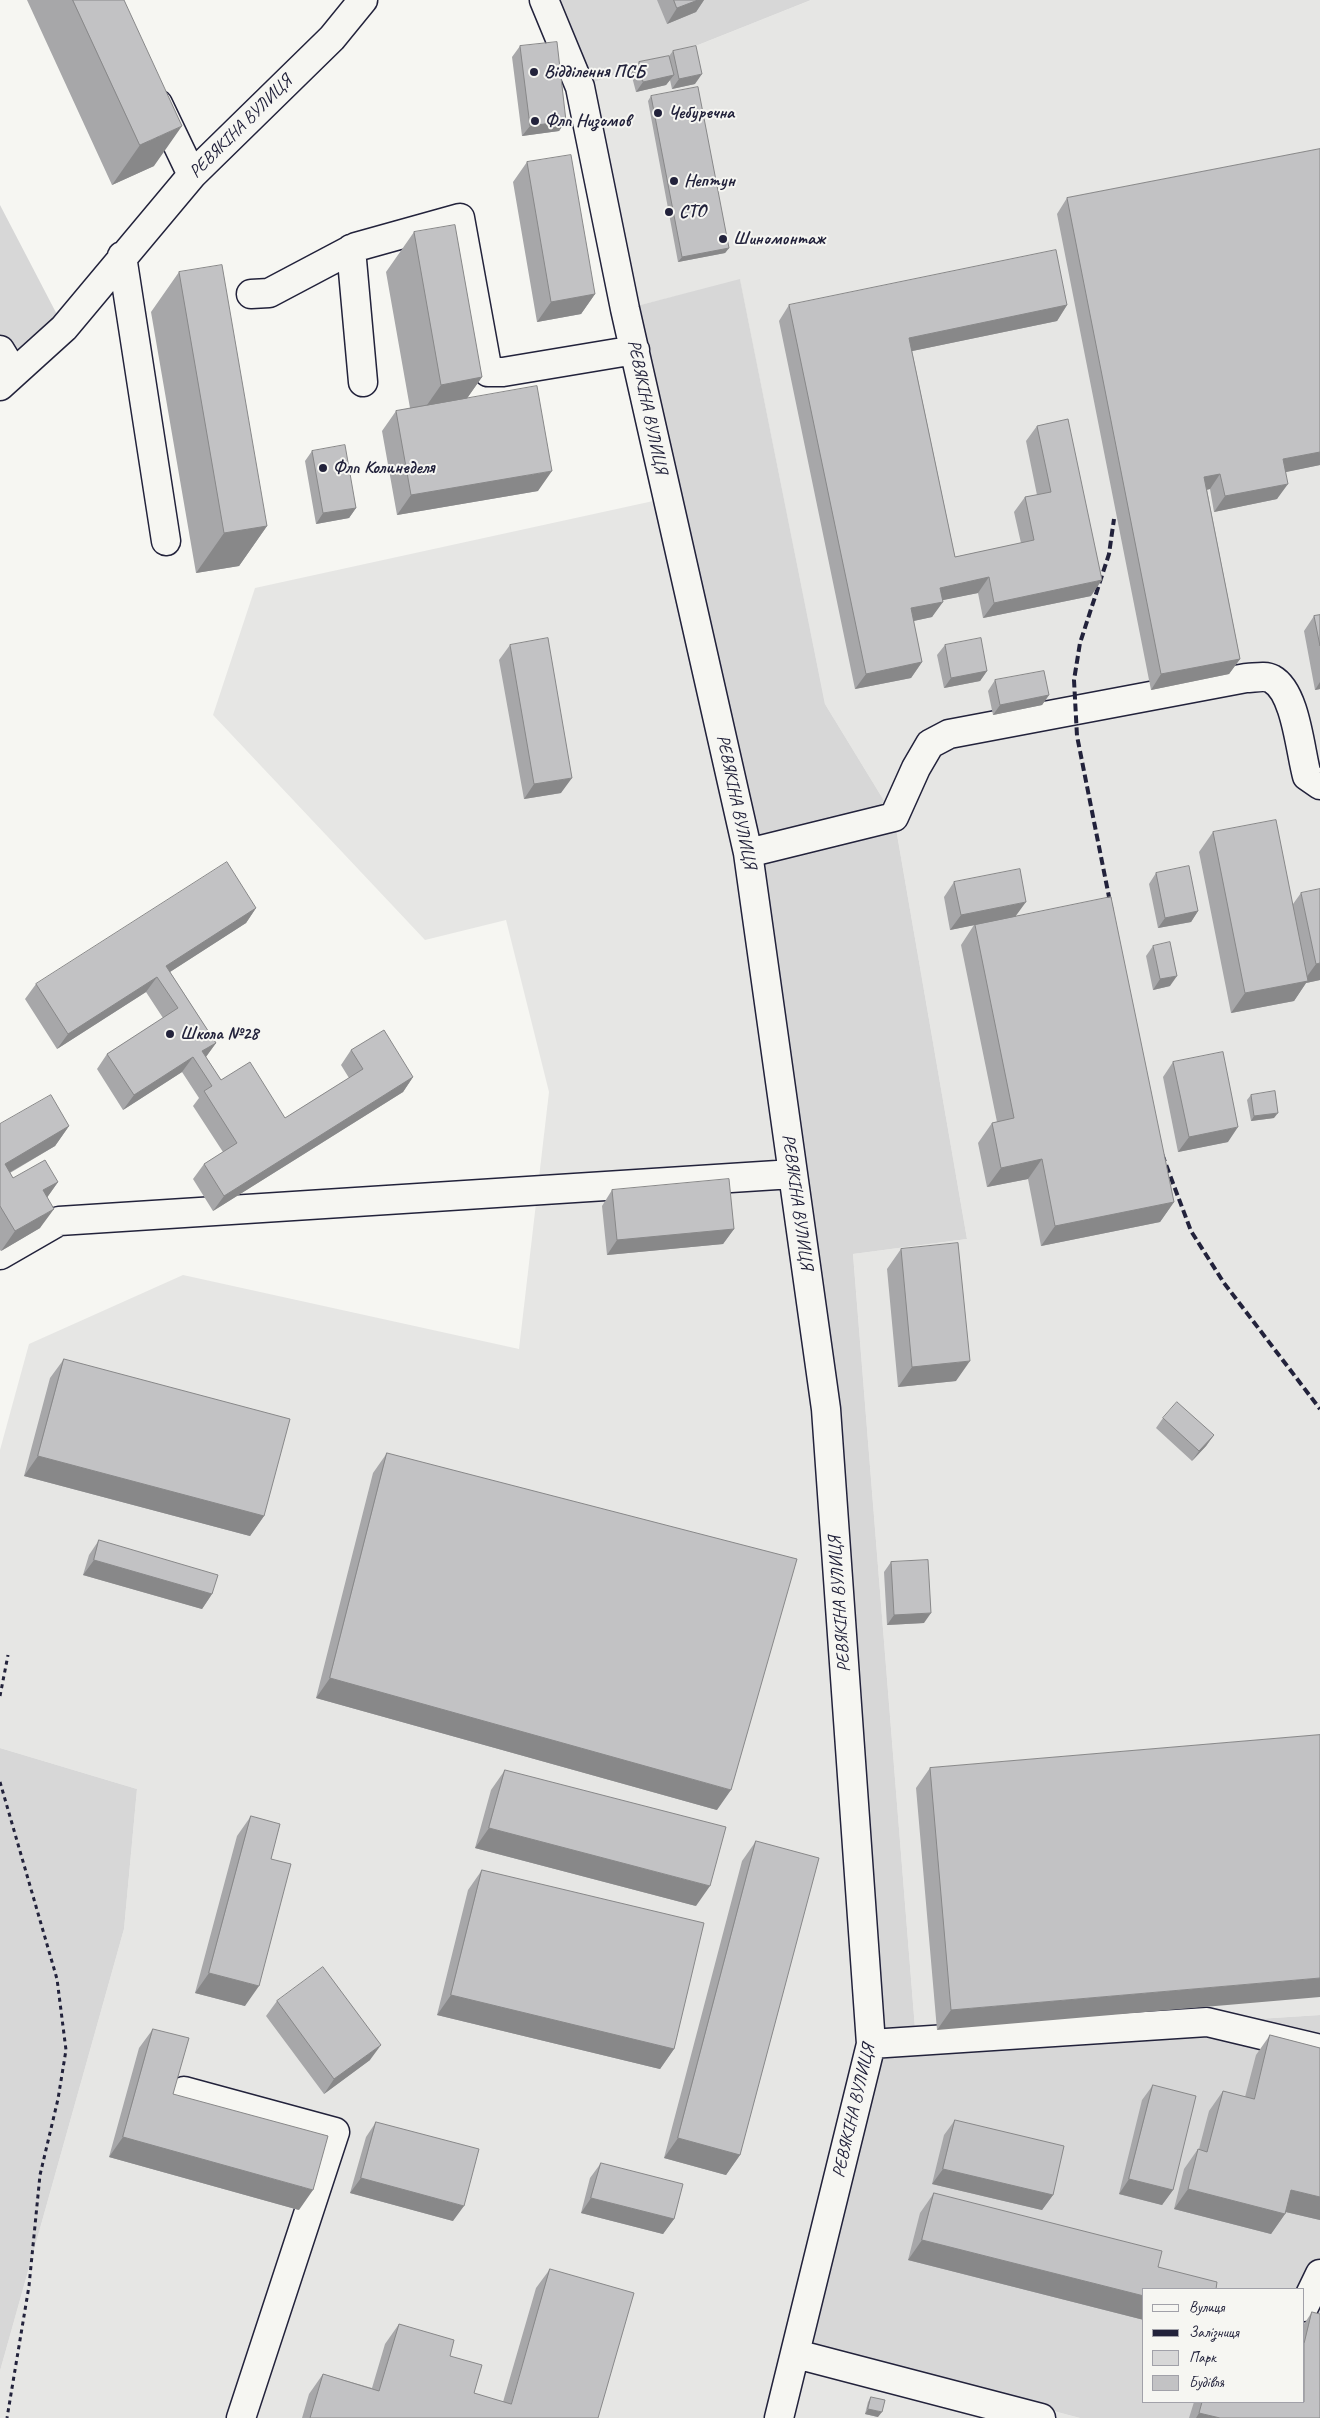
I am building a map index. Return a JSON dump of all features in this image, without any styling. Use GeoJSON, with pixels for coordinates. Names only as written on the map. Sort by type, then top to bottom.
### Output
{"type":"FeatureCollection","features":[{"type":"Feature","properties":{"kind":"street","name":"РЕВЯКІНА ВУЛИЦЯ"},"geometry":{"type":"LineString","coordinates":[[7,379],[64,328],[122,256],[192,175],[332,38],[362,0]]}},
{"type":"Feature","properties":{"kind":"street","name":"РЕВЯКІНА ВУЛИЦЯ"},"geometry":{"type":"LineString","coordinates":[[544,0],[580,87],[625,309],[748,853],[826,1409],[871,2044],[779,2418]]}},
{"type":"Feature","properties":{"kind":"street"},"geometry":{"type":"LineString","coordinates":[[146,79],[192,175]]}},
{"type":"Feature","properties":{"kind":"street"},"geometry":{"type":"LineString","coordinates":[[251,294],[269,293],[351,250],[460,218],[488,372],[503,372],[635,350]]}},
{"type":"Feature","properties":{"kind":"street"},"geometry":{"type":"LineString","coordinates":[[351,250],[363,382]]}},
{"type":"Feature","properties":{"kind":"street"},"geometry":{"type":"LineString","coordinates":[[122,256],[166,541]]}},
{"type":"Feature","properties":{"kind":"street"},"geometry":{"type":"LineString","coordinates":[[0,350],[7,379]]}},
{"type":"Feature","properties":{"kind":"street"},"geometry":{"type":"LineString","coordinates":[[748,853],[894,817],[916,768],[930,744],[949,734],[1246,678],[1264,677],[1272,679],[1281,687],[1292,707],[1307,776],[1320,785]]}},
{"type":"Feature","properties":{"kind":"street"},"geometry":{"type":"LineString","coordinates":[[0,1255],[59,1221],[793,1174]]}},
{"type":"Feature","properties":{"kind":"street"},"geometry":{"type":"LineString","coordinates":[[871,2044],[1207,2022],[1320,2049]]}},
{"type":"Feature","properties":{"kind":"street"},"geometry":{"type":"LineString","coordinates":[[184,2091],[335,2132],[241,2418]]}},
{"type":"Feature","properties":{"kind":"street"},"geometry":{"type":"LineString","coordinates":[[1305,2305],[1320,2274]]}},
{"type":"Feature","properties":{"kind":"street"},"geometry":{"type":"LineString","coordinates":[[796,2354],[1041,2418]]}},
{"type":"Feature","properties":{"kind":"path"},"geometry":{"type":"LineString","coordinates":[[0,1696],[8,1655]]}},
{"type":"Feature","properties":{"kind":"path"},"geometry":{"type":"LineString","coordinates":[[0,1782],[57,1979],[66,2050],[58,2099],[40,2175],[29,2286],[7,2418]]}},
{"type":"Feature","properties":{"kind":"shaded area"},"geometry":{"type":"Polygon","coordinates":[[[811,0],[1320,0],[1320,2015],[916,2041],[853,1254],[967,1239],[894,817],[825,704],[740,280],[625,309],[580,87],[693,47],[811,0]]]}},
{"type":"Feature","properties":{"kind":"shaded area"},"geometry":{"type":"Polygon","coordinates":[[[667,498],[748,853],[826,1409],[871,2044],[799,2344],[1080,2418],[0,2418],[0,2371],[124,1929],[137,1789],[0,1748],[0,1450],[29,1344],[183,1275],[519,1349],[549,1092],[506,920],[425,940],[213,715],[255,588],[667,498]]]}},
{"type":"Feature","properties":{"kind":"green space"},"geometry":{"type":"Polygon","coordinates":[[[544,0],[811,0],[693,47],[580,87],[544,0]]]}},
{"type":"Feature","properties":{"kind":"green space"},"geometry":{"type":"Polygon","coordinates":[[[0,205],[64,328],[0,386],[0,205]]]}},
{"type":"Feature","properties":{"kind":"green space"},"geometry":{"type":"Polygon","coordinates":[[[740,279],[825,704],[894,817],[967,1239],[853,1254],[916,2041],[1320,2015],[1320,2418],[1080,2418],[799,2344],[871,2044],[826,1409],[748,853],[625,309],[740,279]]]}},
{"type":"Feature","properties":{"kind":"green space"},"geometry":{"type":"Polygon","coordinates":[[[0,1748],[137,1789],[124,1929],[0,2371],[0,1748]]]}},
{"type":"Feature","properties":{"kind":"building"},"geometry":{"type":"Polygon","coordinates":[[[73,0],[124,0],[182,126],[140,145],[73,0]]]}},
{"type":"Feature","properties":{"kind":"building"},"geometry":{"type":"Polygon","coordinates":[[[674,0],[698,0],[677,8],[674,0]]]}},
{"type":"Feature","properties":{"kind":"building"},"geometry":{"type":"Polygon","coordinates":[[[557,42],[566,121],[530,126],[520,46],[557,42]]]}},
{"type":"Feature","properties":{"kind":"building"},"geometry":{"type":"Polygon","coordinates":[[[696,46],[702,74],[679,79],[673,51],[696,46]]]}},
{"type":"Feature","properties":{"kind":"building"},"geometry":{"type":"Polygon","coordinates":[[[669,56],[674,75],[643,82],[639,62],[669,56]]]}},
{"type":"Feature","properties":{"kind":"building"},"geometry":{"type":"Polygon","coordinates":[[[698,87],[729,248],[682,257],[651,96],[698,87]]]}},
{"type":"Feature","properties":{"kind":"building"},"geometry":{"type":"Polygon","coordinates":[[[1320,149],[1320,452],[1283,459],[1288,484],[1225,496],[1220,474],[1204,477],[1240,659],[1161,674],[1067,198],[1320,149]]]}},
{"type":"Feature","properties":{"kind":"building"},"geometry":{"type":"Polygon","coordinates":[[[571,155],[595,294],[551,302],[527,162],[571,155]]]}},
{"type":"Feature","properties":{"kind":"building"},"geometry":{"type":"Polygon","coordinates":[[[455,225],[482,377],[441,385],[414,232],[455,225]]]}},
{"type":"Feature","properties":{"kind":"building"},"geometry":{"type":"Polygon","coordinates":[[[1056,250],[1067,305],[909,338],[955,557],[1034,540],[1025,497],[1051,492],[1037,426],[1068,419],[1102,580],[994,603],[989,577],[940,588],[943,602],[911,608],[922,662],[866,674],[789,305],[1056,250]]]}},
{"type":"Feature","properties":{"kind":"building"},"geometry":{"type":"Polygon","coordinates":[[[222,265],[267,526],[224,533],[179,272],[222,265]]]}},
{"type":"Feature","properties":{"kind":"building"},"geometry":{"type":"Polygon","coordinates":[[[537,386],[552,471],[411,495],[396,411],[537,386]]]}},
{"type":"Feature","properties":{"kind":"building"},"geometry":{"type":"Polygon","coordinates":[[[345,445],[356,508],[323,513],[312,451],[345,445]]]}},
{"type":"Feature","properties":{"kind":"building"},"geometry":{"type":"Polygon","coordinates":[[[1320,615],[1320,646],[1314,616],[1320,615]]]}},
{"type":"Feature","properties":{"kind":"building"},"geometry":{"type":"Polygon","coordinates":[[[548,638],[572,778],[534,784],[510,645],[548,638]]]}},
{"type":"Feature","properties":{"kind":"building"},"geometry":{"type":"Polygon","coordinates":[[[981,638],[987,671],[951,678],[945,645],[981,638]]]}},
{"type":"Feature","properties":{"kind":"building"},"geometry":{"type":"Polygon","coordinates":[[[1044,671],[1049,695],[1000,705],[995,680],[1044,671]]]}},
{"type":"Feature","properties":{"kind":"building"},"geometry":{"type":"Polygon","coordinates":[[[1276,820],[1308,981],[1245,993],[1213,832],[1276,820]]]}},
{"type":"Feature","properties":{"kind":"building","name":"Школа №28"},"geometry":{"type":"Polygon","coordinates":[[[227,862],[256,908],[166,966],[216,1043],[202,1051],[221,1080],[250,1062],[285,1118],[363,1069],[351,1050],[384,1030],[413,1077],[224,1196],[204,1164],[237,1143],[204,1091],[212,1086],[193,1057],[134,1095],[107,1054],[178,1008],[157,977],[68,1034],[36,984],[227,862]]]}},
{"type":"Feature","properties":{"kind":"building"},"geometry":{"type":"Polygon","coordinates":[[[1189,866],[1198,911],[1165,918],[1156,873],[1189,866]]]}},
{"type":"Feature","properties":{"kind":"building"},"geometry":{"type":"Polygon","coordinates":[[[1020,869],[1026,902],[961,915],[954,882],[1020,869]]]}},
{"type":"Feature","properties":{"kind":"building"},"geometry":{"type":"Polygon","coordinates":[[[1320,889],[1320,963],[1316,964],[1301,893],[1320,889]]]}},
{"type":"Feature","properties":{"kind":"building"},"geometry":{"type":"Polygon","coordinates":[[[1111,897],[1174,1202],[1055,1226],[1042,1159],[1001,1168],[992,1123],[1014,1118],[975,925],[1111,897]]]}},
{"type":"Feature","properties":{"kind":"building"},"geometry":{"type":"Polygon","coordinates":[[[1170,942],[1177,976],[1160,979],[1153,946],[1170,942]]]}},
{"type":"Feature","properties":{"kind":"building"},"geometry":{"type":"Polygon","coordinates":[[[1223,1052],[1238,1127],[1189,1137],[1173,1062],[1223,1052]]]}},
{"type":"Feature","properties":{"kind":"building"},"geometry":{"type":"Polygon","coordinates":[[[1275,1091],[1278,1113],[1254,1116],[1251,1095],[1275,1091]]]}},
{"type":"Feature","properties":{"kind":"building"},"geometry":{"type":"Polygon","coordinates":[[[51,1095],[69,1126],[5,1164],[13,1178],[45,1160],[58,1182],[43,1190],[54,1209],[15,1231],[0,1206],[0,1124],[51,1095]]]}},
{"type":"Feature","properties":{"kind":"building"},"geometry":{"type":"Polygon","coordinates":[[[729,1179],[734,1229],[617,1240],[612,1190],[729,1179]]]}},
{"type":"Feature","properties":{"kind":"building"},"geometry":{"type":"Polygon","coordinates":[[[958,1243],[970,1361],[912,1367],[901,1249],[958,1243]]]}},
{"type":"Feature","properties":{"kind":"building"},"geometry":{"type":"Polygon","coordinates":[[[64,1359],[290,1419],[264,1516],[38,1456],[64,1359]]]}},
{"type":"Feature","properties":{"kind":"building"},"geometry":{"type":"Polygon","coordinates":[[[1177,1402],[1214,1435],[1199,1451],[1163,1418],[1177,1402]]]}},
{"type":"Feature","properties":{"kind":"building"},"geometry":{"type":"Polygon","coordinates":[[[387,1453],[797,1559],[731,1790],[330,1678],[387,1453]]]}},
{"type":"Feature","properties":{"kind":"building"},"geometry":{"type":"Polygon","coordinates":[[[99,1540],[218,1575],[212,1594],[94,1560],[99,1540]]]}},
{"type":"Feature","properties":{"kind":"building"},"geometry":{"type":"Polygon","coordinates":[[[928,1560],[931,1613],[894,1615],[891,1562],[928,1560]]]}},
{"type":"Feature","properties":{"kind":"building"},"geometry":{"type":"Polygon","coordinates":[[[1320,1735],[1320,1978],[951,2010],[930,1768],[1320,1735]]]}},
{"type":"Feature","properties":{"kind":"building"},"geometry":{"type":"Polygon","coordinates":[[[505,1770],[726,1827],[710,1886],[489,1828],[505,1770]]]}},
{"type":"Feature","properties":{"kind":"building"},"geometry":{"type":"Polygon","coordinates":[[[251,1816],[280,1824],[271,1859],[291,1864],[259,1986],[209,1973],[251,1816]]]}},
{"type":"Feature","properties":{"kind":"building"},"geometry":{"type":"Polygon","coordinates":[[[756,1841],[819,1858],[740,2155],[678,2138],[756,1841]]]}},
{"type":"Feature","properties":{"kind":"building"},"geometry":{"type":"Polygon","coordinates":[[[482,1870],[704,1923],[674,2049],[451,1995],[482,1870]]]}},
{"type":"Feature","properties":{"kind":"building"},"geometry":{"type":"Polygon","coordinates":[[[323,1967],[381,2045],[334,2079],[277,2001],[323,1967]]]}},
{"type":"Feature","properties":{"kind":"building"},"geometry":{"type":"Polygon","coordinates":[[[153,2029],[189,2038],[173,2094],[328,2136],[313,2190],[123,2137],[153,2029]]]}},
{"type":"Feature","properties":{"kind":"building"},"geometry":{"type":"Polygon","coordinates":[[[1270,2035],[1320,2048],[1320,2197],[1291,2190],[1285,2214],[1188,2189],[1198,2149],[1207,2152],[1223,2091],[1254,2099],[1270,2035]]]}},
{"type":"Feature","properties":{"kind":"building"},"geometry":{"type":"Polygon","coordinates":[[[1153,2085],[1196,2096],[1173,2190],[1129,2179],[1153,2085]]]}},
{"type":"Feature","properties":{"kind":"building"},"geometry":{"type":"Polygon","coordinates":[[[955,2120],[1064,2146],[1053,2195],[943,2169],[955,2120]]]}},
{"type":"Feature","properties":{"kind":"building"},"geometry":{"type":"Polygon","coordinates":[[[376,2122],[479,2149],[464,2206],[361,2178],[376,2122]]]}},
{"type":"Feature","properties":{"kind":"building"},"geometry":{"type":"Polygon","coordinates":[[[601,2163],[683,2184],[674,2219],[591,2198],[601,2163]]]}},
{"type":"Feature","properties":{"kind":"building"},"geometry":{"type":"Polygon","coordinates":[[[934,2193],[1162,2251],[1158,2267],[1217,2282],[1216,2288],[1142,2288],[1142,2295],[922,2240],[934,2193]]]}},
{"type":"Feature","properties":{"kind":"building"},"geometry":{"type":"Polygon","coordinates":[[[550,2269],[634,2293],[598,2418],[310,2418],[323,2374],[379,2391],[399,2324],[454,2340],[450,2356],[482,2365],[474,2393],[511,2404],[550,2269]]]}},
{"type":"Feature","properties":{"kind":"building"},"geometry":{"type":"Polygon","coordinates":[[[1312,2312],[1320,2314],[1320,2418],[1220,2418],[1199,2413],[1202,2403],[1305,2403],[1305,2340],[1312,2312]]]}},
{"type":"Feature","properties":{"kind":"building"},"geometry":{"type":"Polygon","coordinates":[[[871,2397],[885,2400],[882,2412],[868,2409],[871,2397]]]}},
{"type":"Feature","properties":{"kind":"railway"},"geometry":{"type":"LineString","coordinates":[[1112,912],[1077,736],[1074,680],[1080,643],[1109,554],[1114,519]]}},
{"type":"Feature","properties":{"kind":"railway"},"geometry":{"type":"LineString","coordinates":[[1162,1154],[1191,1231],[1224,1283],[1320,1409]]}},
{"type":"Feature","properties":{"kind":"place","name":"Відділення ПСБ"},"geometry":{"type":"Point","coordinates":[534,72]}},
{"type":"Feature","properties":{"kind":"place","name":"Чебуречна"},"geometry":{"type":"Point","coordinates":[658,113]}},
{"type":"Feature","properties":{"kind":"place","name":"Флп Низомов"},"geometry":{"type":"Point","coordinates":[535,121]}},
{"type":"Feature","properties":{"kind":"place","name":"Нептун"},"geometry":{"type":"Point","coordinates":[674,181]}},
{"type":"Feature","properties":{"kind":"place","name":"СТО"},"geometry":{"type":"Point","coordinates":[669,212]}},
{"type":"Feature","properties":{"kind":"place","name":"Шиномонтаж"},"geometry":{"type":"Point","coordinates":[723,239]}},
{"type":"Feature","properties":{"kind":"place","name":"Флп Колинеделя"},"geometry":{"type":"Point","coordinates":[323,468]}},
{"type":"Feature","properties":{"kind":"place","name":"Школа №28"},"geometry":{"type":"Point","coordinates":[170,1034]}}]}
